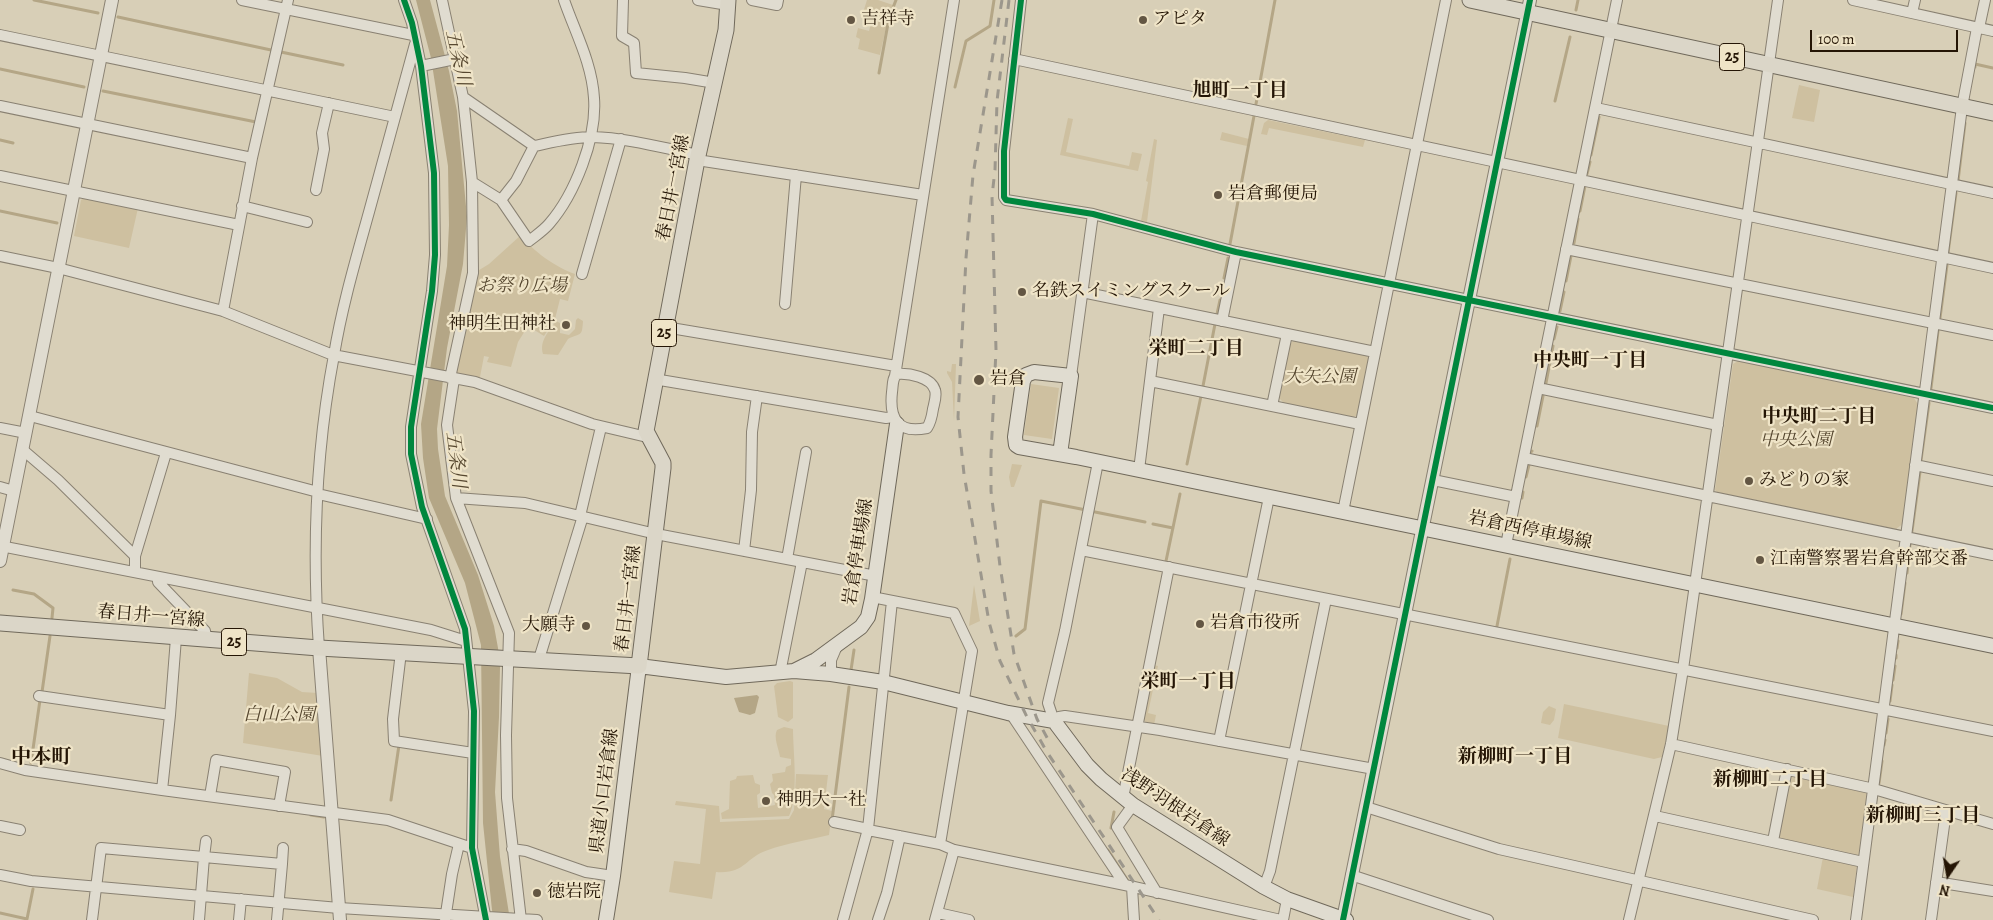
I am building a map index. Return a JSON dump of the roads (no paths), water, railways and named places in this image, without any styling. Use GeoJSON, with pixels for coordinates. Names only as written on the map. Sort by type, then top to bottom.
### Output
{"type":"FeatureCollection","features":[{"type":"Feature","properties":{"kind":"main road","name":"25"},"geometry":{"type":"LineString","coordinates":[[1470,0],[1529,6],[1611,30],[1993,113]]}},
{"type":"Feature","properties":{"kind":"main road","name":"春日井一宮線"},"geometry":{"type":"LineString","coordinates":[[0,624],[319,648],[401,652],[467,649],[510,657],[639,666],[663,468],[659,456],[647,437],[646,431],[654,378],[726,30],[728,2]]}},
{"type":"Feature","properties":{"kind":"main road","name":"岩倉西停車場線"},"geometry":{"type":"LineString","coordinates":[[1070,376],[1034,372],[1026,375],[1023,381],[1015,437],[1016,445],[1993,646]]}},
{"type":"Feature","properties":{"kind":"main road"},"geometry":{"type":"LineString","coordinates":[[1060,454],[1070,376]]}},
{"type":"Feature","properties":{"kind":"main road","name":"岩倉停車場線"},"geometry":{"type":"LineString","coordinates":[[639,666],[726,676],[787,672],[816,660],[837,646],[865,622],[868,618],[876,576],[895,420]]}},
{"type":"Feature","properties":{"kind":"main road","name":"県道小口岩倉線"},"geometry":{"type":"LineString","coordinates":[[606,920],[639,666]]}},
{"type":"Feature","properties":{"kind":"main road"},"geometry":{"type":"LineString","coordinates":[[787,672],[831,674],[883,682],[962,703],[1054,722]]}},
{"type":"Feature","properties":{"kind":"main road","name":"浅野羽根岩倉線"},"geometry":{"type":"LineString","coordinates":[[1054,722],[1087,765],[1128,801],[1264,887],[1287,899],[1344,920]]}},
{"type":"Feature","properties":{"kind":"street"},"geometry":{"type":"LineString","coordinates":[[0,560],[1,546],[30,416],[112,0]]}},
{"type":"Feature","properties":{"kind":"street"},"geometry":{"type":"LineString","coordinates":[[242,0],[287,4],[414,39]]}},
{"type":"Feature","properties":{"kind":"street"},"geometry":{"type":"LineString","coordinates":[[404,0],[412,23],[421,66],[434,173],[435,255],[432,291],[411,427],[411,454],[422,507],[465,629],[474,711],[472,848],[485,918]]}},
{"type":"Feature","properties":{"kind":"street"},"geometry":{"type":"LineString","coordinates":[[442,0],[463,96],[472,182],[473,273],[452,378],[447,425],[456,498],[509,634],[510,657],[506,735],[507,798],[520,920]]}},
{"type":"Feature","properties":{"kind":"street"},"geometry":{"type":"LineString","coordinates":[[472,182],[501,200],[529,242],[548,225],[565,202],[579,176],[591,137],[595,99],[592,80],[580,41],[564,0]]}},
{"type":"Feature","properties":{"kind":"street"},"geometry":{"type":"LineString","coordinates":[[624,0],[622,36],[634,43],[636,73],[715,83]]}},
{"type":"Feature","properties":{"kind":"street"},"geometry":{"type":"LineString","coordinates":[[698,0],[728,2]]}},
{"type":"Feature","properties":{"kind":"street"},"geometry":{"type":"LineString","coordinates":[[752,0],[777,5],[778,0]]}},
{"type":"Feature","properties":{"kind":"street"},"geometry":{"type":"LineString","coordinates":[[895,420],[890,408],[954,0]]}},
{"type":"Feature","properties":{"kind":"street"},"geometry":{"type":"LineString","coordinates":[[1021,0],[1004,151],[1004,197],[1006,200],[1093,214],[1236,252],[1993,408]]}},
{"type":"Feature","properties":{"kind":"street"},"geometry":{"type":"LineString","coordinates":[[1343,512],[1446,0]]}},
{"type":"Feature","properties":{"kind":"street"},"geometry":{"type":"LineString","coordinates":[[1506,545],[1617,0]]}},
{"type":"Feature","properties":{"kind":"street"},"geometry":{"type":"LineString","coordinates":[[1629,920],[1671,744],[1778,0]]}},
{"type":"Feature","properties":{"kind":"street"},"geometry":{"type":"LineString","coordinates":[[1853,0],[1993,31]]}},
{"type":"Feature","properties":{"kind":"street"},"geometry":{"type":"LineString","coordinates":[[1912,13],[1915,0]]}},
{"type":"Feature","properties":{"kind":"street"},"geometry":{"type":"LineString","coordinates":[[1856,920],[1962,106],[1985,0]]}},
{"type":"Feature","properties":{"kind":"street"},"geometry":{"type":"LineString","coordinates":[[222,311],[252,158],[287,4]]}},
{"type":"Feature","properties":{"kind":"street"},"geometry":{"type":"LineString","coordinates":[[1344,920],[1351,875],[1529,6]]}},
{"type":"Feature","properties":{"kind":"street"},"geometry":{"type":"LineString","coordinates":[[0,35],[395,117]]}},
{"type":"Feature","properties":{"kind":"street"},"geometry":{"type":"LineString","coordinates":[[340,914],[316,608],[318,493],[322,436],[334,355],[346,296],[395,117],[414,39]]}},
{"type":"Feature","properties":{"kind":"street"},"geometry":{"type":"LineString","coordinates":[[421,66],[455,59]]}},
{"type":"Feature","properties":{"kind":"street"},"geometry":{"type":"LineString","coordinates":[[1014,59],[1993,268]]}},
{"type":"Feature","properties":{"kind":"street"},"geometry":{"type":"LineString","coordinates":[[463,96],[534,146],[564,139],[591,137],[621,139],[698,158],[923,195]]}},
{"type":"Feature","properties":{"kind":"street"},"geometry":{"type":"LineString","coordinates":[[316,190],[324,149],[322,133],[329,103]]}},
{"type":"Feature","properties":{"kind":"street"},"geometry":{"type":"LineString","coordinates":[[0,106],[252,158]]}},
{"type":"Feature","properties":{"kind":"street"},"geometry":{"type":"LineString","coordinates":[[1596,108],[1993,194]]}},
{"type":"Feature","properties":{"kind":"street"},"geometry":{"type":"LineString","coordinates":[[582,274],[621,139]]}},
{"type":"Feature","properties":{"kind":"street"},"geometry":{"type":"LineString","coordinates":[[501,200],[516,182],[534,146]]}},
{"type":"Feature","properties":{"kind":"street"},"geometry":{"type":"LineString","coordinates":[[785,304],[796,175]]}},
{"type":"Feature","properties":{"kind":"street"},"geometry":{"type":"LineString","coordinates":[[0,176],[239,225]]}},
{"type":"Feature","properties":{"kind":"street"},"geometry":{"type":"LineString","coordinates":[[242,206],[307,222]]}},
{"type":"Feature","properties":{"kind":"street"},"geometry":{"type":"LineString","coordinates":[[1070,376],[1093,214]]}},
{"type":"Feature","properties":{"kind":"street"},"geometry":{"type":"LineString","coordinates":[[1566,249],[1993,335]]}},
{"type":"Feature","properties":{"kind":"street"},"geometry":{"type":"LineString","coordinates":[[1222,321],[1236,252]]}},
{"type":"Feature","properties":{"kind":"street"},"geometry":{"type":"LineString","coordinates":[[0,256],[58,268],[222,311],[334,355],[475,382],[601,427],[647,437]]}},
{"type":"Feature","properties":{"kind":"street"},"geometry":{"type":"LineString","coordinates":[[1082,292],[1375,352]]}},
{"type":"Feature","properties":{"kind":"street"},"geometry":{"type":"LineString","coordinates":[[1139,470],[1159,308]]}},
{"type":"Feature","properties":{"kind":"street"},"geometry":{"type":"LineString","coordinates":[[654,378],[886,418],[919,429],[927,428],[931,420],[936,394],[932,384],[926,380],[896,371],[665,327]]}},
{"type":"Feature","properties":{"kind":"street"},"geometry":{"type":"LineString","coordinates":[[1272,406],[1287,334]]}},
{"type":"Feature","properties":{"kind":"street"},"geometry":{"type":"LineString","coordinates":[[1150,381],[1360,424]]}},
{"type":"Feature","properties":{"kind":"street"},"geometry":{"type":"LineString","coordinates":[[1538,388],[1718,425]]}},
{"type":"Feature","properties":{"kind":"street"},"geometry":{"type":"LineString","coordinates":[[744,550],[751,490],[752,432],[757,396]]}},
{"type":"Feature","properties":{"kind":"street"},"geometry":{"type":"LineString","coordinates":[[30,416],[318,493],[427,519]]}},
{"type":"Feature","properties":{"kind":"street"},"geometry":{"type":"LineString","coordinates":[[539,659],[582,516],[601,427]]}},
{"type":"Feature","properties":{"kind":"street"},"geometry":{"type":"LineString","coordinates":[[0,428],[26,433]]}},
{"type":"Feature","properties":{"kind":"street"},"geometry":{"type":"LineString","coordinates":[[23,450],[58,480],[135,556]]}},
{"type":"Feature","properties":{"kind":"street"},"geometry":{"type":"LineString","coordinates":[[135,572],[135,556],[166,452]]}},
{"type":"Feature","properties":{"kind":"street"},"geometry":{"type":"LineString","coordinates":[[787,559],[806,452]]}},
{"type":"Feature","properties":{"kind":"street"},"geometry":{"type":"LineString","coordinates":[[1524,458],[1993,555]]}},
{"type":"Feature","properties":{"kind":"street"},"geometry":{"type":"LineString","coordinates":[[1098,462],[1048,703],[1054,722],[1059,717],[1066,716],[1374,769]]}},
{"type":"Feature","properties":{"kind":"street"},"geometry":{"type":"LineString","coordinates":[[1915,465],[1993,480]]}},
{"type":"Feature","properties":{"kind":"street"},"geometry":{"type":"LineString","coordinates":[[1433,480],[1516,497]]}},
{"type":"Feature","properties":{"kind":"street"},"geometry":{"type":"LineString","coordinates":[[0,487],[14,491]]}},
{"type":"Feature","properties":{"kind":"street"},"geometry":{"type":"LineString","coordinates":[[1219,741],[1270,497]]}},
{"type":"Feature","properties":{"kind":"street"},"geometry":{"type":"LineString","coordinates":[[456,498],[525,503],[656,534],[876,576]]}},
{"type":"Feature","properties":{"kind":"street"},"geometry":{"type":"LineString","coordinates":[[1,546],[431,630],[467,649]]}},
{"type":"Feature","properties":{"kind":"street"},"geometry":{"type":"LineString","coordinates":[[1081,550],[1993,731]]}},
{"type":"Feature","properties":{"kind":"street"},"geometry":{"type":"LineString","coordinates":[[787,672],[802,562]]}},
{"type":"Feature","properties":{"kind":"street"},"geometry":{"type":"LineString","coordinates":[[1157,893],[1117,827],[1128,801],[1137,727],[1169,567]]}},
{"type":"Feature","properties":{"kind":"street"},"geometry":{"type":"LineString","coordinates":[[158,577],[158,582],[205,631],[208,640]]}},
{"type":"Feature","properties":{"kind":"street"},"geometry":{"type":"LineString","coordinates":[[872,597],[954,613],[972,651],[940,844]]}},
{"type":"Feature","properties":{"kind":"street"},"geometry":{"type":"LineString","coordinates":[[1264,887],[1270,871],[1326,599]]}},
{"type":"Feature","properties":{"kind":"street"},"geometry":{"type":"LineString","coordinates":[[843,920],[868,829],[892,601]]}},
{"type":"Feature","properties":{"kind":"street"},"geometry":{"type":"LineString","coordinates":[[162,790],[176,638]]}},
{"type":"Feature","properties":{"kind":"street"},"geometry":{"type":"LineString","coordinates":[[831,674],[831,660],[837,646]]}},
{"type":"Feature","properties":{"kind":"street"},"geometry":{"type":"LineString","coordinates":[[401,652],[393,719],[394,741],[473,753]]}},
{"type":"Feature","properties":{"kind":"street"},"geometry":{"type":"LineString","coordinates":[[39,696],[170,715]]}},
{"type":"Feature","properties":{"kind":"street"},"geometry":{"type":"LineString","coordinates":[[1011,714],[1128,886],[1134,920]]}},
{"type":"Feature","properties":{"kind":"street"},"geometry":{"type":"LineString","coordinates":[[1671,744],[1874,789],[1993,824]]}},
{"type":"Feature","properties":{"kind":"street"},"geometry":{"type":"LineString","coordinates":[[210,796],[216,760],[285,772],[279,806]]}},
{"type":"Feature","properties":{"kind":"street"},"geometry":{"type":"LineString","coordinates":[[0,763],[25,770],[388,820],[472,848]]}},
{"type":"Feature","properties":{"kind":"street"},"geometry":{"type":"LineString","coordinates":[[1773,842],[1787,769]]}},
{"type":"Feature","properties":{"kind":"street"},"geometry":{"type":"LineString","coordinates":[[1366,807],[1499,849],[1813,920]]}},
{"type":"Feature","properties":{"kind":"street"},"geometry":{"type":"LineString","coordinates":[[1931,920],[1946,810]]}},
{"type":"Feature","properties":{"kind":"street"},"geometry":{"type":"LineString","coordinates":[[1655,816],[1863,862]]}},
{"type":"Feature","properties":{"kind":"street"},"geometry":{"type":"LineString","coordinates":[[834,822],[940,844],[954,850],[1282,920],[1287,899]]}},
{"type":"Feature","properties":{"kind":"street"},"geometry":{"type":"LineString","coordinates":[[0,826],[20,830]]}},
{"type":"Feature","properties":{"kind":"street"},"geometry":{"type":"LineString","coordinates":[[878,920],[887,893],[900,836]]}},
{"type":"Feature","properties":{"kind":"street"},"geometry":{"type":"LineString","coordinates":[[199,920],[206,841]]}},
{"type":"Feature","properties":{"kind":"street"},"geometry":{"type":"LineString","coordinates":[[445,917],[459,844]]}},
{"type":"Feature","properties":{"kind":"street"},"geometry":{"type":"LineString","coordinates":[[92,920],[101,848],[282,864]]}},
{"type":"Feature","properties":{"kind":"street"},"geometry":{"type":"LineString","coordinates":[[277,920],[283,848]]}},
{"type":"Feature","properties":{"kind":"street"},"geometry":{"type":"LineString","coordinates":[[512,849],[526,851],[586,872],[613,876]]}},
{"type":"Feature","properties":{"kind":"street"},"geometry":{"type":"LineString","coordinates":[[954,850],[937,916],[969,920]]}},
{"type":"Feature","properties":{"kind":"street"},"geometry":{"type":"LineString","coordinates":[[0,875],[31,882],[279,902],[340,914],[537,920]]}},
{"type":"Feature","properties":{"kind":"street"},"geometry":{"type":"LineString","coordinates":[[1351,875],[1488,920]]}},
{"type":"Feature","properties":{"kind":"street"},"geometry":{"type":"LineString","coordinates":[[1936,882],[1993,891]]}},
{"type":"Feature","properties":{"kind":"street"},"geometry":{"type":"LineString","coordinates":[[239,920],[241,899]]}},
{"type":"Feature","properties":{"kind":"waterway"},"geometry":{"type":"LineString","coordinates":[[34,0],[98,13]]}},
{"type":"Feature","properties":{"kind":"waterway"},"geometry":{"type":"LineString","coordinates":[[879,73],[889,18],[896,0]]}},
{"type":"Feature","properties":{"kind":"waterway"},"geometry":{"type":"LineString","coordinates":[[955,87],[966,41],[990,26],[994,0]]}},
{"type":"Feature","properties":{"kind":"waterway"},"geometry":{"type":"LineString","coordinates":[[1256,104],[1275,0]]}},
{"type":"Feature","properties":{"kind":"waterway"},"geometry":{"type":"LineString","coordinates":[[1576,10],[1578,0]]}},
{"type":"Feature","properties":{"kind":"waterway"},"geometry":{"type":"LineString","coordinates":[[118,17],[271,50]]}},
{"type":"Feature","properties":{"kind":"waterway"},"geometry":{"type":"LineString","coordinates":[[1555,101],[1570,37]]}},
{"type":"Feature","properties":{"kind":"waterway"},"geometry":{"type":"LineString","coordinates":[[281,52],[343,65]]}},
{"type":"Feature","properties":{"kind":"waterway"},"geometry":{"type":"LineString","coordinates":[[1975,67],[1975,64],[1993,68]]}},
{"type":"Feature","properties":{"kind":"waterway"},"geometry":{"type":"LineString","coordinates":[[0,69],[84,87]]}},
{"type":"Feature","properties":{"kind":"waterway"},"geometry":{"type":"LineString","coordinates":[[103,91],[256,122]]}},
{"type":"Feature","properties":{"kind":"waterway"},"geometry":{"type":"LineString","coordinates":[[1230,244],[1254,116]]}},
{"type":"Feature","properties":{"kind":"waterway"},"geometry":{"type":"LineString","coordinates":[[1591,155],[1599,117]]}},
{"type":"Feature","properties":{"kind":"waterway"},"geometry":{"type":"LineString","coordinates":[[1958,181],[1965,123]]}},
{"type":"Feature","properties":{"kind":"waterway"},"geometry":{"type":"LineString","coordinates":[[0,140],[13,143]]}},
{"type":"Feature","properties":{"kind":"waterway"},"geometry":{"type":"LineString","coordinates":[[1587,174],[1590,162]]}},
{"type":"Feature","properties":{"kind":"waterway"},"geometry":{"type":"LineString","coordinates":[[1580,211],[1585,186]]}},
{"type":"Feature","properties":{"kind":"waterway"},"geometry":{"type":"LineString","coordinates":[[1948,253],[1956,193]]}},
{"type":"Feature","properties":{"kind":"waterway"},"geometry":{"type":"LineString","coordinates":[[0,211],[57,223]]}},
{"type":"Feature","properties":{"kind":"waterway"},"geometry":{"type":"LineString","coordinates":[[1574,243],[1578,219]]}},
{"type":"Feature","properties":{"kind":"waterway"},"geometry":{"type":"LineString","coordinates":[[1566,281],[1571,256]]}},
{"type":"Feature","properties":{"kind":"waterway"},"geometry":{"type":"LineString","coordinates":[[1224,278],[1228,258]]}},
{"type":"Feature","properties":{"kind":"waterway"},"geometry":{"type":"LineString","coordinates":[[1940,318],[1947,265]]}},
{"type":"Feature","properties":{"kind":"waterway"},"geometry":{"type":"LineString","coordinates":[[1560,311],[1564,292]]}},
{"type":"Feature","properties":{"kind":"waterway"},"geometry":{"type":"LineString","coordinates":[[1217,314],[1220,300]]}},
{"type":"Feature","properties":{"kind":"waterway"},"geometry":{"type":"LineString","coordinates":[[1203,386],[1215,324]]}},
{"type":"Feature","properties":{"kind":"waterway"},"geometry":{"type":"LineString","coordinates":[[1554,339],[1557,327]]}},
{"type":"Feature","properties":{"kind":"waterway"},"geometry":{"type":"LineString","coordinates":[[1931,388],[1938,331]]}},
{"type":"Feature","properties":{"kind":"waterway"},"geometry":{"type":"LineString","coordinates":[[1546,383],[1553,346]]}},
{"type":"Feature","properties":{"kind":"waterway"},"geometry":{"type":"LineString","coordinates":[[1187,464],[1201,396]]}},
{"type":"Feature","properties":{"kind":"waterway"},"geometry":{"type":"LineString","coordinates":[[1537,426],[1543,396]]}},
{"type":"Feature","properties":{"kind":"waterway"},"geometry":{"type":"LineString","coordinates":[[1921,460],[1929,403]]}},
{"type":"Feature","properties":{"kind":"waterway"},"geometry":{"type":"LineString","coordinates":[[1526,477],[1529,465]]}},
{"type":"Feature","properties":{"kind":"waterway"},"geometry":{"type":"LineString","coordinates":[[1912,531],[1920,472]]}},
{"type":"Feature","properties":{"kind":"waterway"},"geometry":{"type":"LineString","coordinates":[[1522,498],[1523,492]]}},
{"type":"Feature","properties":{"kind":"waterway"},"geometry":{"type":"LineString","coordinates":[[1166,561],[1180,494]]}},
{"type":"Feature","properties":{"kind":"waterway"},"geometry":{"type":"LineString","coordinates":[[1016,636],[1025,629],[1041,501],[1086,510]]}},
{"type":"Feature","properties":{"kind":"waterway"},"geometry":{"type":"LineString","coordinates":[[1095,512],[1145,522]]}},
{"type":"Feature","properties":{"kind":"waterway"},"geometry":{"type":"LineString","coordinates":[[1153,524],[1173,528]]}},
{"type":"Feature","properties":{"kind":"waterway"},"geometry":{"type":"LineString","coordinates":[[1907,573],[1910,544]]}},
{"type":"Feature","properties":{"kind":"waterway"},"geometry":{"type":"LineString","coordinates":[[1497,626],[1510,559]]}},
{"type":"Feature","properties":{"kind":"waterway"},"geometry":{"type":"LineString","coordinates":[[1901,614],[1905,583]]}},
{"type":"Feature","properties":{"kind":"waterway"},"geometry":{"type":"LineString","coordinates":[[13,590],[34,594],[53,608],[52,618]]}},
{"type":"Feature","properties":{"kind":"waterway"},"geometry":{"type":"LineString","coordinates":[[42,692],[50,636]]}},
{"type":"Feature","properties":{"kind":"waterway"},"geometry":{"type":"LineString","coordinates":[[1897,648],[1898,641]]}},
{"type":"Feature","properties":{"kind":"waterway"},"geometry":{"type":"LineString","coordinates":[[851,670],[854,650]]}},
{"type":"Feature","properties":{"kind":"waterway"},"geometry":{"type":"LineString","coordinates":[[1893,680],[1895,666]]}},
{"type":"Feature","properties":{"kind":"waterway"},"geometry":{"type":"LineString","coordinates":[[1890,701],[1892,685]]}},
{"type":"Feature","properties":{"kind":"waterway"},"geometry":{"type":"LineString","coordinates":[[832,820],[849,687]]}},
{"type":"Feature","properties":{"kind":"waterway"},"geometry":{"type":"LineString","coordinates":[[31,763],[40,700]]}},
{"type":"Feature","properties":{"kind":"waterway"},"geometry":{"type":"LineString","coordinates":[[1886,733],[1888,719]]}},
{"type":"Feature","properties":{"kind":"waterway"},"geometry":{"type":"LineString","coordinates":[[1884,745],[1885,740]]}},
{"type":"Feature","properties":{"kind":"waterway"},"geometry":{"type":"LineString","coordinates":[[391,800],[399,745]]}},
{"type":"Feature","properties":{"kind":"waterway"},"geometry":{"type":"LineString","coordinates":[[1879,783],[1882,761]]}},
{"type":"Feature","properties":{"kind":"waterway"},"geometry":{"type":"LineString","coordinates":[[1111,828],[1114,812]]}},
{"type":"Feature","properties":{"kind":"waterway"},"geometry":{"type":"LineString","coordinates":[[311,815],[324,817]]}},
{"type":"Feature","properties":{"kind":"waterway"},"geometry":{"type":"LineString","coordinates":[[1108,850],[1130,884]]}},
{"type":"Feature","properties":{"kind":"waterway"},"geometry":{"type":"LineString","coordinates":[[0,913],[27,919],[33,889]]}},
{"type":"Feature","properties":{"kind":"railway"},"geometry":{"type":"LineString","coordinates":[[1002,0],[973,175],[966,258],[958,417],[964,474],[989,622],[1000,661],[1027,717],[1047,752],[1159,920]]}},
{"type":"Feature","properties":{"kind":"railway"},"geometry":{"type":"LineString","coordinates":[[1009,0],[997,101],[995,170],[992,196],[996,350],[991,491],[1000,566],[1014,654],[1037,719],[1051,745]]}},
{"type":"Feature","properties":{"kind":"place","name":"吉祥寺"},"geometry":{"type":"Point","coordinates":[851,20]}},
{"type":"Feature","properties":{"kind":"place","name":"アピタ"},"geometry":{"type":"Point","coordinates":[1143,20]}},
{"type":"Feature","properties":{"kind":"place","name":"岩倉郵便局"},"geometry":{"type":"Point","coordinates":[1218,195]}},
{"type":"Feature","properties":{"kind":"place","name":"名鉄スイミングスクール"},"geometry":{"type":"Point","coordinates":[1022,292]}},
{"type":"Feature","properties":{"kind":"place","name":"神明生田神社"},"geometry":{"type":"Point","coordinates":[566,325]}},
{"type":"Feature","properties":{"kind":"place","name":"岩倉"},"geometry":{"type":"Point","coordinates":[979,380]}},
{"type":"Feature","properties":{"kind":"place","name":"みどりの家"},"geometry":{"type":"Point","coordinates":[1749,481]}},
{"type":"Feature","properties":{"kind":"place","name":"江南警察署岩倉幹部交番"},"geometry":{"type":"Point","coordinates":[1760,560]}},
{"type":"Feature","properties":{"kind":"place","name":"岩倉市役所"},"geometry":{"type":"Point","coordinates":[1200,624]}},
{"type":"Feature","properties":{"kind":"place","name":"大願寺"},"geometry":{"type":"Point","coordinates":[586,626]}},
{"type":"Feature","properties":{"kind":"place","name":"神明大一社"},"geometry":{"type":"Point","coordinates":[766,801]}},
{"type":"Feature","properties":{"kind":"place","name":"徳岩院"},"geometry":{"type":"Point","coordinates":[537,893]}},
{"type":"Feature","properties":{"kind":"district","name":"旭町一丁目"},"geometry":{"type":"Point","coordinates":[1240,91]}},
{"type":"Feature","properties":{"kind":"district","name":"栄町二丁目"},"geometry":{"type":"Point","coordinates":[1196,349]}},
{"type":"Feature","properties":{"kind":"district","name":"中央町一丁目"},"geometry":{"type":"Point","coordinates":[1590,361]}},
{"type":"Feature","properties":{"kind":"district","name":"中央町二丁目"},"geometry":{"type":"Point","coordinates":[1819,417]}},
{"type":"Feature","properties":{"kind":"district","name":"栄町一丁目"},"geometry":{"type":"Point","coordinates":[1188,682]}},
{"type":"Feature","properties":{"kind":"district","name":"新柳町一丁目"},"geometry":{"type":"Point","coordinates":[1515,757]}},
{"type":"Feature","properties":{"kind":"district","name":"中本町"},"geometry":{"type":"Point","coordinates":[41,758]}},
{"type":"Feature","properties":{"kind":"district","name":"新柳町二丁目"},"geometry":{"type":"Point","coordinates":[1770,780]}},
{"type":"Feature","properties":{"kind":"district","name":"新柳町三丁目"},"geometry":{"type":"Point","coordinates":[1923,816]}},
{"type":"Feature","properties":{"kind":"water label","name":"五条川"},"geometry":{"type":"Point","coordinates":[457,58]}},
{"type":"Feature","properties":{"kind":"water label","name":"五条川"},"geometry":{"type":"Point","coordinates":[455,460]}},
{"type":"Feature","properties":{"kind":"park label","name":"お祭り広場"},"geometry":{"type":"Point","coordinates":[522,287]}},
{"type":"Feature","properties":{"kind":"park label","name":"大矢公園"},"geometry":{"type":"Point","coordinates":[1320,378]}},
{"type":"Feature","properties":{"kind":"park label","name":"中央公園"},"geometry":{"type":"Point","coordinates":[1796,441]}},
{"type":"Feature","properties":{"kind":"park label","name":"白山公園"},"geometry":{"type":"Point","coordinates":[279,716]}}]}
